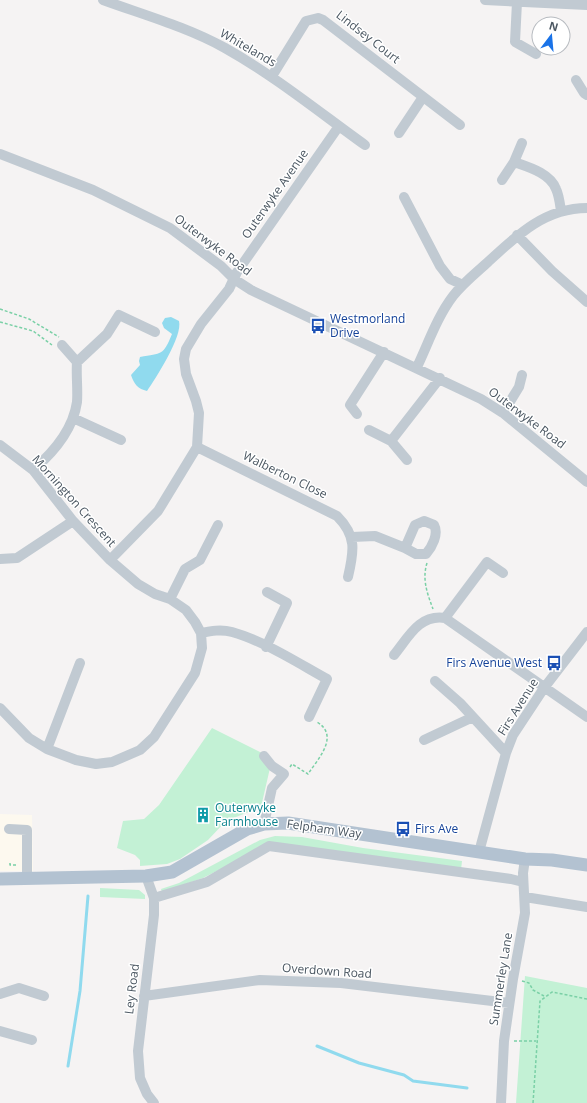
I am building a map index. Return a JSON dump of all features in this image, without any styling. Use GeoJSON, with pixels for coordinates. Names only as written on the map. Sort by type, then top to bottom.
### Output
{"type":"FeatureCollection","features":[{"type":"Feature","properties":{"kind":"main road","name":"Felpham Way"},"geometry":{"type":"LineString","coordinates":[[0,879],[146,876],[172,872],[234,836],[264,824],[288,823],[525,859],[552,860],[587,865]]}},
{"type":"Feature","properties":{"kind":"street"},"geometry":{"type":"LineString","coordinates":[[485,0],[587,5]]}},
{"type":"Feature","properties":{"kind":"street","name":"Whitelands"},"geometry":{"type":"LineString","coordinates":[[110,1],[202,37],[224,48],[272,76],[365,145]]}},
{"type":"Feature","properties":{"kind":"street"},"geometry":{"type":"LineString","coordinates":[[517,2],[516,42],[531,51]]}},
{"type":"Feature","properties":{"kind":"street","name":"Lindsey Court"},"geometry":{"type":"LineString","coordinates":[[272,76],[302,26],[311,19],[318,18],[330,24],[460,125]]}},
{"type":"Feature","properties":{"kind":"street"},"geometry":{"type":"LineString","coordinates":[[576,80],[584,93],[587,95]]}},
{"type":"Feature","properties":{"kind":"street"},"geometry":{"type":"LineString","coordinates":[[399,133],[423,97]]}},
{"type":"Feature","properties":{"kind":"street","name":"Outerwyke Avenue"},"geometry":{"type":"LineString","coordinates":[[197,447],[198,413],[196,401],[186,374],[184,360],[190,339],[229,289],[237,272],[339,126]]}},
{"type":"Feature","properties":{"kind":"street"},"geometry":{"type":"LineString","coordinates":[[502,180],[514,162],[522,143]]}},
{"type":"Feature","properties":{"kind":"street","name":"Outerwyke Road"},"geometry":{"type":"LineString","coordinates":[[0,154],[93,190],[170,228],[220,266],[234,279],[251,290],[417,367],[481,399],[503,413],[587,482]]}},
{"type":"Feature","properties":{"kind":"street"},"geometry":{"type":"LineString","coordinates":[[514,162],[533,169],[549,179],[556,188],[562,211]]}},
{"type":"Feature","properties":{"kind":"street"},"geometry":{"type":"LineString","coordinates":[[404,197],[440,266],[450,278],[463,285]]}},
{"type":"Feature","properties":{"kind":"street"},"geometry":{"type":"LineString","coordinates":[[417,367],[452,297],[463,285],[517,235],[538,221],[562,211],[587,208]]}},
{"type":"Feature","properties":{"kind":"street"},"geometry":{"type":"LineString","coordinates":[[517,235],[552,271],[587,302]]}},
{"type":"Feature","properties":{"kind":"street"},"geometry":{"type":"LineString","coordinates":[[77,362],[107,334],[119,315],[155,332]]}},
{"type":"Feature","properties":{"kind":"street"},"geometry":{"type":"LineString","coordinates":[[33,470],[55,448],[73,418],[77,401],[77,362],[58,342]]}},
{"type":"Feature","properties":{"kind":"street"},"geometry":{"type":"LineString","coordinates":[[357,414],[350,405],[384,352]]}},
{"type":"Feature","properties":{"kind":"street"},"geometry":{"type":"LineString","coordinates":[[503,413],[519,387],[522,375]]}},
{"type":"Feature","properties":{"kind":"street"},"geometry":{"type":"LineString","coordinates":[[391,440],[440,378]]}},
{"type":"Feature","properties":{"kind":"street"},"geometry":{"type":"LineString","coordinates":[[73,418],[121,440]]}},
{"type":"Feature","properties":{"kind":"street"},"geometry":{"type":"LineString","coordinates":[[369,430],[391,440],[407,460]]}},
{"type":"Feature","properties":{"kind":"street","name":"Mornington Crescent"},"geometry":{"type":"LineString","coordinates":[[0,445],[33,470],[73,521],[110,560],[138,584],[155,594],[170,599],[186,610],[195,622],[201,634]]}},
{"type":"Feature","properties":{"kind":"street"},"geometry":{"type":"LineString","coordinates":[[110,560],[158,511],[197,447]]}},
{"type":"Feature","properties":{"kind":"street","name":"Walberton Close"},"geometry":{"type":"LineString","coordinates":[[197,447],[336,516],[345,524],[352,538]]}},
{"type":"Feature","properties":{"kind":"street"},"geometry":{"type":"LineString","coordinates":[[0,559],[17,558],[73,521]]}},
{"type":"Feature","properties":{"kind":"street"},"geometry":{"type":"LineString","coordinates":[[348,577],[353,553],[352,538],[375,536],[416,554],[426,554],[431,547],[436,534],[434,526],[424,521],[415,525],[405,548]]}},
{"type":"Feature","properties":{"kind":"street"},"geometry":{"type":"LineString","coordinates":[[170,599],[185,569],[200,560],[218,525]]}},
{"type":"Feature","properties":{"kind":"street"},"geometry":{"type":"LineString","coordinates":[[394,655],[424,620],[440,617],[487,562],[503,573]]}},
{"type":"Feature","properties":{"kind":"street"},"geometry":{"type":"LineString","coordinates":[[266,647],[287,603],[267,592]]}},
{"type":"Feature","properties":{"kind":"street"},"geometry":{"type":"LineString","coordinates":[[440,617],[587,717]]}},
{"type":"Feature","properties":{"kind":"street"},"geometry":{"type":"LineString","coordinates":[[0,708],[29,738],[47,749],[76,760],[96,764],[112,762],[140,750],[154,737],[195,673],[202,648],[201,634],[220,630],[232,632],[266,647],[327,679],[309,717]]}},
{"type":"Feature","properties":{"kind":"street","name":"Firs Avenue"},"geometry":{"type":"LineString","coordinates":[[479,852],[506,753],[513,735],[544,688],[587,632]]}},
{"type":"Feature","properties":{"kind":"street"},"geometry":{"type":"LineString","coordinates":[[47,749],[80,663]]}},
{"type":"Feature","properties":{"kind":"street"},"geometry":{"type":"LineString","coordinates":[[434,681],[460,703],[506,753]]}},
{"type":"Feature","properties":{"kind":"street"},"geometry":{"type":"LineString","coordinates":[[424,740],[473,717]]}},
{"type":"Feature","properties":{"kind":"street"},"geometry":{"type":"LineString","coordinates":[[264,756],[272,766],[284,774],[272,788],[264,824]]}},
{"type":"Feature","properties":{"kind":"street"},"geometry":{"type":"LineString","coordinates":[[9,829],[27,830],[27,878]]}},
{"type":"Feature","properties":{"kind":"street"},"geometry":{"type":"LineString","coordinates":[[154,898],[207,882],[269,846],[396,862],[523,882]]}},
{"type":"Feature","properties":{"kind":"street","name":"Summerley Lane"},"geometry":{"type":"LineString","coordinates":[[500,1103],[504,1041],[512,979],[525,914],[523,882],[525,859]]}},
{"type":"Feature","properties":{"kind":"street","name":"Ley Road"},"geometry":{"type":"LineString","coordinates":[[146,876],[154,898],[154,915],[138,1051],[140,1078],[147,1094],[154,1103]]}},
{"type":"Feature","properties":{"kind":"street"},"geometry":{"type":"LineString","coordinates":[[525,897],[587,907]]}},
{"type":"Feature","properties":{"kind":"street","name":"Overdown Road"},"geometry":{"type":"LineString","coordinates":[[144,996],[260,980],[341,983],[509,1003]]}},
{"type":"Feature","properties":{"kind":"street"},"geometry":{"type":"LineString","coordinates":[[0,994],[19,988],[44,996]]}},
{"type":"Feature","properties":{"kind":"street"},"geometry":{"type":"LineString","coordinates":[[0,1031],[32,1040]]}},
{"type":"Feature","properties":{"kind":"path"},"geometry":{"type":"LineString","coordinates":[[0,309],[29,319],[58,342]]}},
{"type":"Feature","properties":{"kind":"path"},"geometry":{"type":"LineString","coordinates":[[0,322],[33,331],[58,342]]}},
{"type":"Feature","properties":{"kind":"path"},"geometry":{"type":"LineString","coordinates":[[426,554],[427,562],[424,573],[428,599],[440,617]]}},
{"type":"Feature","properties":{"kind":"path"},"geometry":{"type":"LineString","coordinates":[[284,774],[292,764],[308,774],[325,748],[328,738],[325,730],[321,725],[309,717]]}},
{"type":"Feature","properties":{"kind":"path"},"geometry":{"type":"LineString","coordinates":[[10,863],[17,865]]}},
{"type":"Feature","properties":{"kind":"path"},"geometry":{"type":"LineString","coordinates":[[512,979],[529,983],[533,990],[544,996]]}},
{"type":"Feature","properties":{"kind":"path"},"geometry":{"type":"LineString","coordinates":[[533,1103],[540,1001],[544,996],[552,992],[587,999]]}},
{"type":"Feature","properties":{"kind":"path"},"geometry":{"type":"LineString","coordinates":[[504,1041],[537,1041]]}},
{"type":"Feature","properties":{"kind":"shaded area"},"geometry":{"type":"Polygon","coordinates":[[[0,814],[32,815],[33,871],[0,871],[0,814]]]}},
{"type":"Feature","properties":{"kind":"green space"},"geometry":{"type":"Polygon","coordinates":[[[212,728],[262,753],[270,768],[261,807],[226,821],[208,840],[180,859],[167,864],[140,866],[140,860],[135,855],[117,848],[123,821],[144,819],[159,805],[212,728]]]}},
{"type":"Feature","properties":{"kind":"green space"},"geometry":{"type":"Polygon","coordinates":[[[275,836],[302,837],[363,848],[462,861],[461,870],[270,844],[203,878],[162,892],[161,889],[179,883],[260,840],[275,836]]]}},
{"type":"Feature","properties":{"kind":"green space"},"geometry":{"type":"Polygon","coordinates":[[[100,888],[139,890],[145,895],[145,899],[100,897],[100,888]]]}},
{"type":"Feature","properties":{"kind":"green space"},"geometry":{"type":"Polygon","coordinates":[[[525,976],[587,988],[587,1103],[516,1103],[525,976]]]}},
{"type":"Feature","properties":{"kind":"water"},"geometry":{"type":"Polygon","coordinates":[[[171,317],[179,321],[179,328],[173,346],[147,391],[141,389],[137,386],[131,375],[140,365],[140,357],[157,354],[164,350],[172,334],[164,328],[162,323],[165,318],[171,317]]]}},
{"type":"Feature","properties":{"kind":"waterway"},"geometry":{"type":"LineString","coordinates":[[68,1066],[80,991],[88,896]]}},
{"type":"Feature","properties":{"kind":"waterway"},"geometry":{"type":"LineString","coordinates":[[317,1046],[359,1063],[404,1075],[413,1081],[467,1088]]}},
{"type":"Feature","properties":{"kind":"place","name":"Westmorland Drive"},"geometry":{"type":"Point","coordinates":[318,326]}},
{"type":"Feature","properties":{"kind":"place","name":"Firs Avenue West"},"geometry":{"type":"Point","coordinates":[554,663]}},
{"type":"Feature","properties":{"kind":"place","name":"Outerwyke Farmhouse"},"geometry":{"type":"Point","coordinates":[203,815]}},
{"type":"Feature","properties":{"kind":"place","name":"Firs Ave"},"geometry":{"type":"Point","coordinates":[403,829]}}]}
